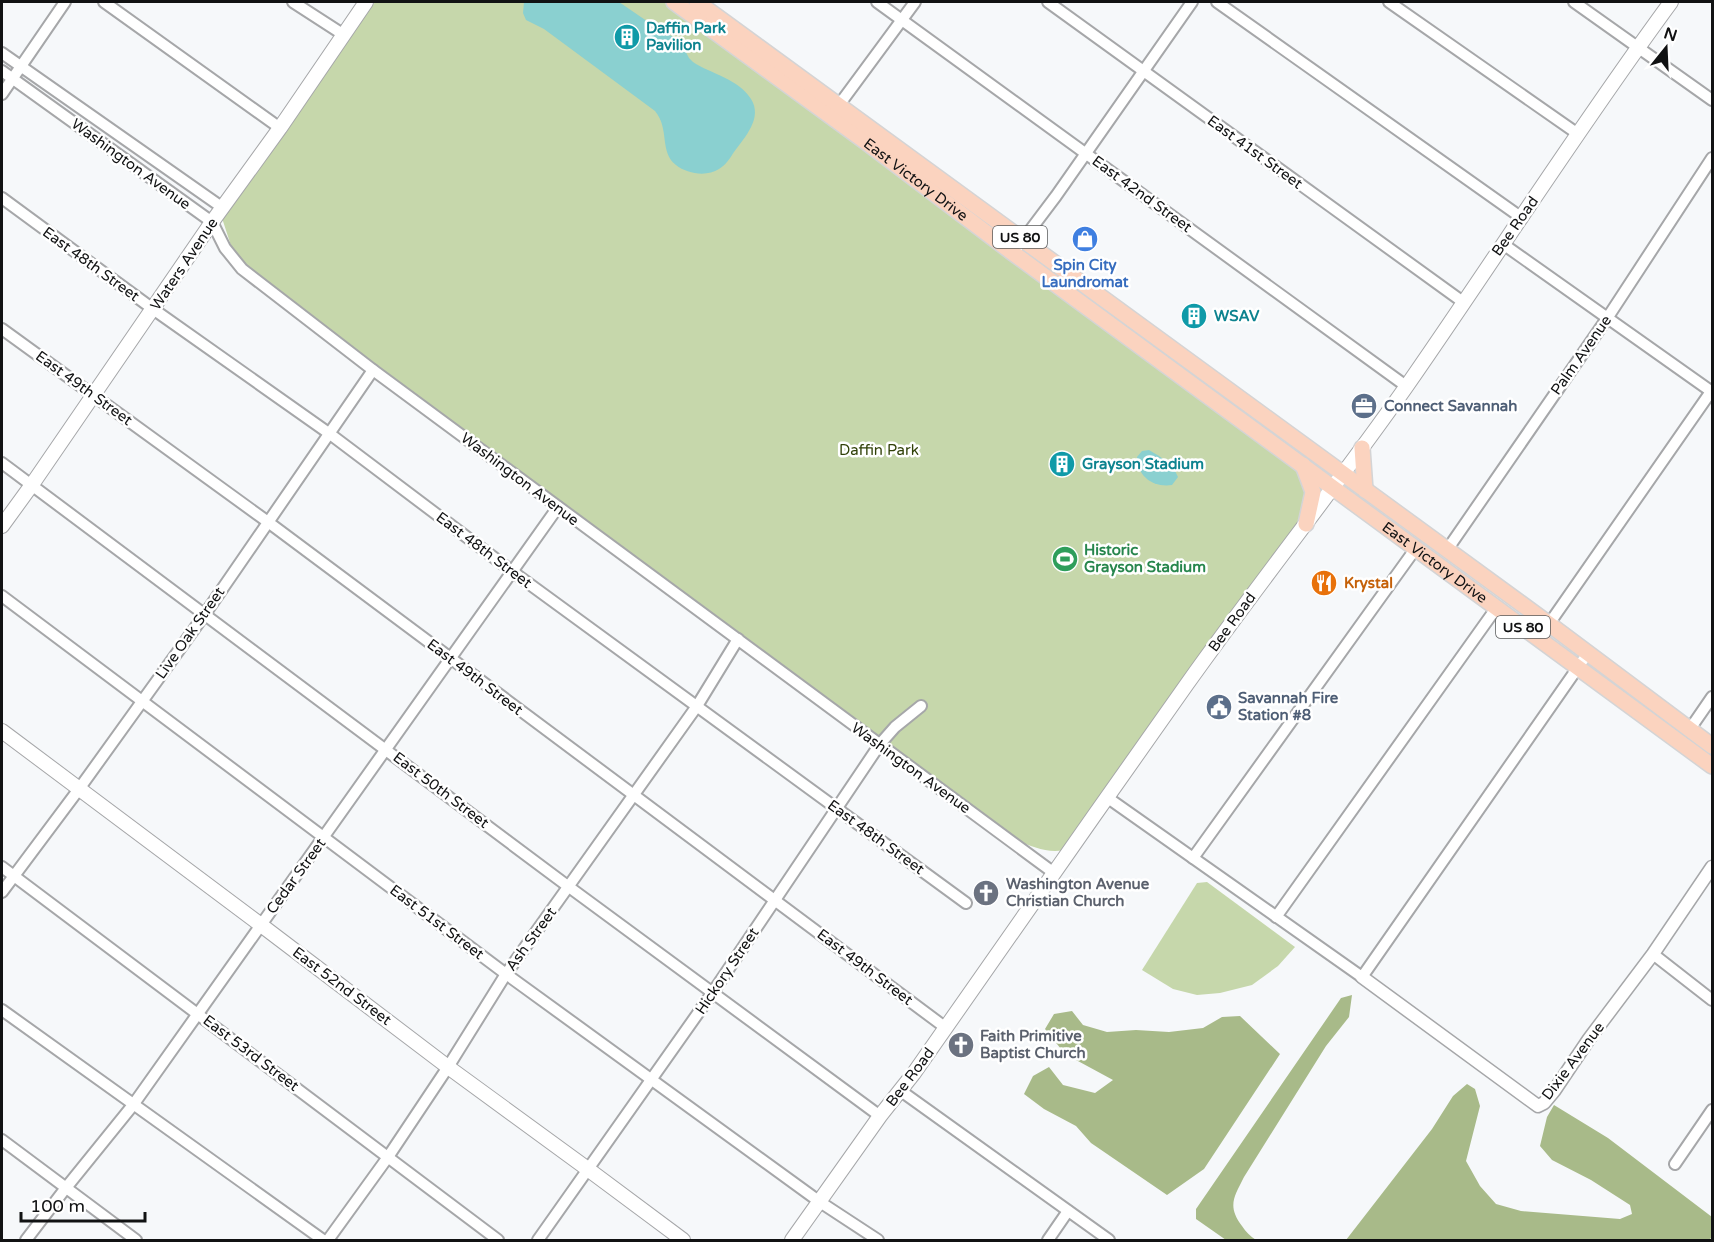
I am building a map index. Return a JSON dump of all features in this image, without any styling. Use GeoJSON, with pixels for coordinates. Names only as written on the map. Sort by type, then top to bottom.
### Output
{"type":"FeatureCollection","features":[{"type":"Feature","properties":{"kind":"main road","name":"Waters Avenue"},"geometry":{"type":"LineString","coordinates":[[2,526],[32,486],[366,2]]}},
{"type":"Feature","properties":{"kind":"main road","name":"East Victory Drive"},"geometry":{"type":"LineString","coordinates":[[674,2],[1013,254],[1713,766]]}},
{"type":"Feature","properties":{"kind":"main road","name":"East Victory Drive"},"geometry":{"type":"LineString","coordinates":[[697,2],[1713,746]]}},
{"type":"Feature","properties":{"kind":"main road","name":"Bee Road"},"geometry":{"type":"LineString","coordinates":[[792,1240],[946,1028],[1187,684],[1362,448],[1671,2]]}},
{"type":"Feature","properties":{"kind":"main road"},"geometry":{"type":"LineString","coordinates":[[810,102],[816,101],[830,109],[839,105]]}},
{"type":"Feature","properties":{"kind":"main road"},"geometry":{"type":"LineString","coordinates":[[1362,448],[1365,490]]}},
{"type":"Feature","properties":{"kind":"main road"},"geometry":{"type":"LineString","coordinates":[[1303,465],[1312,492],[1306,524]]}},
{"type":"Feature","properties":{"kind":"main road","name":"East 52nd Street"},"geometry":{"type":"LineString","coordinates":[[2,731],[682,1240]]}},
{"type":"Feature","properties":{"kind":"street"},"geometry":{"type":"LineString","coordinates":[[2,94],[65,2]]}},
{"type":"Feature","properties":{"kind":"street"},"geometry":{"type":"LineString","coordinates":[[104,2],[280,128]]}},
{"type":"Feature","properties":{"kind":"street"},"geometry":{"type":"LineString","coordinates":[[293,2],[344,35]]}},
{"type":"Feature","properties":{"kind":"street","name":"East 42nd Street"},"geometry":{"type":"LineString","coordinates":[[877,2],[1406,386]]}},
{"type":"Feature","properties":{"kind":"street"},"geometry":{"type":"LineString","coordinates":[[839,105],[915,2]]}},
{"type":"Feature","properties":{"kind":"street","name":"East 41st Street"},"geometry":{"type":"LineString","coordinates":[[1048,2],[1463,302]]}},
{"type":"Feature","properties":{"kind":"street"},"geometry":{"type":"LineString","coordinates":[[1013,254],[1192,2]]}},
{"type":"Feature","properties":{"kind":"street"},"geometry":{"type":"LineString","coordinates":[[1217,2],[1522,218]]}},
{"type":"Feature","properties":{"kind":"street"},"geometry":{"type":"LineString","coordinates":[[1389,2],[1578,134]]}},
{"type":"Feature","properties":{"kind":"street"},"geometry":{"type":"LineString","coordinates":[[1574,2],[1713,100]]}},
{"type":"Feature","properties":{"kind":"street","name":"Washington Avenue"},"geometry":{"type":"LineString","coordinates":[[2,53],[223,208]]}},
{"type":"Feature","properties":{"kind":"street","name":"Washington Avenue"},"geometry":{"type":"LineString","coordinates":[[2,71],[212,222],[225,248],[242,269],[373,370],[1054,873]]}},
{"type":"Feature","properties":{"kind":"street","name":"Palm Avenue"},"geometry":{"type":"LineString","coordinates":[[1447,550],[1608,317],[1713,158]]}},
{"type":"Feature","properties":{"kind":"street","name":"East 48th Street"},"geometry":{"type":"LineString","coordinates":[[2,198],[153,309],[330,434],[513,572],[966,903]]}},
{"type":"Feature","properties":{"kind":"street"},"geometry":{"type":"LineString","coordinates":[[1503,244],[1712,391],[1549,624]]}},
{"type":"Feature","properties":{"kind":"street","name":"East 49th Street"},"geometry":{"type":"LineString","coordinates":[[2,329],[268,522],[946,1028]]}},
{"type":"Feature","properties":{"kind":"street"},"geometry":{"type":"LineString","coordinates":[[1158,358],[1168,345]]}},
{"type":"Feature","properties":{"kind":"street","name":"Live Oak Street"},"geometry":{"type":"LineString","coordinates":[[2,892],[205,614],[373,370]]}},
{"type":"Feature","properties":{"kind":"street","name":"East 50th Street"},"geometry":{"type":"LineString","coordinates":[[2,463],[880,1116]]}},
{"type":"Feature","properties":{"kind":"street","name":"Cedar Street"},"geometry":{"type":"LineString","coordinates":[[26,1240],[133,1105],[558,507]]}},
{"type":"Feature","properties":{"kind":"street"},"geometry":{"type":"LineString","coordinates":[[1193,858],[1416,548]]}},
{"type":"Feature","properties":{"kind":"street","name":"East 51st Street"},"geometry":{"type":"LineString","coordinates":[[2,596],[506,974],[820,1202],[878,1240]]}},
{"type":"Feature","properties":{"kind":"street"},"geometry":{"type":"LineString","coordinates":[[1276,917],[1497,608]]}},
{"type":"Feature","properties":{"kind":"street","name":"Ash Street"},"geometry":{"type":"LineString","coordinates":[[328,1240],[388,1157],[506,974],[697,706],[738,639]]}},
{"type":"Feature","properties":{"kind":"street"},"geometry":{"type":"LineString","coordinates":[[1107,798],[1362,977],[1588,653]]}},
{"type":"Feature","properties":{"kind":"street"},"geometry":{"type":"LineString","coordinates":[[1690,729],[1713,697]]}},
{"type":"Feature","properties":{"kind":"street","name":"Hickory Street"},"geometry":{"type":"LineString","coordinates":[[538,1240],[713,992],[880,744],[895,727],[921,706]]}},
{"type":"Feature","properties":{"kind":"street","name":"East 53rd Street"},"geometry":{"type":"LineString","coordinates":[[2,867],[498,1240]]}},
{"type":"Feature","properties":{"kind":"street","name":"Dixie Avenue"},"geometry":{"type":"LineString","coordinates":[[1362,977],[1538,1106],[1544,1103],[1554,1091],[1713,867]]}},
{"type":"Feature","properties":{"kind":"street"},"geometry":{"type":"LineString","coordinates":[[1653,954],[1713,1000]]}},
{"type":"Feature","properties":{"kind":"street"},"geometry":{"type":"LineString","coordinates":[[2,1010],[323,1240]]}},
{"type":"Feature","properties":{"kind":"street"},"geometry":{"type":"LineString","coordinates":[[901,1091],[1109,1240]]}},
{"type":"Feature","properties":{"kind":"street"},"geometry":{"type":"LineString","coordinates":[[1675,1164],[1713,1110]]}},
{"type":"Feature","properties":{"kind":"street"},"geometry":{"type":"LineString","coordinates":[[2,1140],[136,1240]]}},
{"type":"Feature","properties":{"kind":"street"},"geometry":{"type":"LineString","coordinates":[[1048,1240],[1068,1211]]}},
{"type":"Feature","properties":{"kind":"green space","name":"Daffin Park"},"geometry":{"type":"Polygon","coordinates":[[[375,2],[666,2],[1297,470],[1310,500],[1294,535],[1064,850],[1046,850],[1017,841],[264,283],[234,255],[222,218],[375,2]]]}},
{"type":"Feature","properties":{"kind":"green space"},"geometry":{"type":"Polygon","coordinates":[[[1207,882],[1295,947],[1278,966],[1252,985],[1220,993],[1197,995],[1173,989],[1142,970],[1197,883],[1207,882]]]}},
{"type":"Feature","properties":{"kind":"green space"},"geometry":{"type":"Polygon","coordinates":[[[1352,995],[1349,1017],[1326,1046],[1244,1177],[1235,1196],[1233,1207],[1237,1219],[1256,1240],[1226,1240],[1196,1219],[1196,1209],[1341,998],[1352,995]]]}},
{"type":"Feature","properties":{"kind":"green space"},"geometry":{"type":"Polygon","coordinates":[[[1072,1011],[1083,1025],[1107,1032],[1136,1030],[1169,1032],[1203,1028],[1222,1017],[1240,1016],[1280,1054],[1204,1169],[1167,1195],[1091,1143],[1076,1126],[1044,1109],[1024,1094],[1033,1076],[1049,1067],[1063,1085],[1095,1093],[1113,1080],[1065,1054],[1045,1029],[1054,1014],[1072,1011]]]}},
{"type":"Feature","properties":{"kind":"green space"},"geometry":{"type":"Polygon","coordinates":[[[1467,1084],[1475,1089],[1480,1106],[1466,1161],[1480,1186],[1496,1204],[1521,1211],[1620,1219],[1632,1214],[1630,1205],[1591,1180],[1552,1160],[1540,1146],[1547,1117],[1554,1105],[1608,1138],[1712,1217],[1712,1237],[1709,1240],[1346,1240],[1432,1129],[1453,1096],[1467,1084]]]}},
{"type":"Feature","properties":{"kind":"water"},"geometry":{"type":"Polygon","coordinates":[[[524,2],[619,2],[675,38],[693,62],[732,82],[746,92],[754,106],[755,113],[751,127],[721,167],[709,173],[686,171],[671,160],[660,118],[655,111],[544,29],[526,20],[523,13],[524,2]]]}},
{"type":"Feature","properties":{"kind":"water"},"geometry":{"type":"Polygon","coordinates":[[[1149,450],[1166,461],[1176,472],[1178,477],[1172,485],[1159,485],[1143,475],[1137,457],[1142,451],[1149,450]]]}},
{"type":"Feature","properties":{"kind":"place","name":"Daffin Park Pavilion"},"geometry":{"type":"Point","coordinates":[627,37]}},
{"type":"Feature","properties":{"kind":"place","name":"Spin City Laundromat"},"geometry":{"type":"Point","coordinates":[1085,239]}},
{"type":"Feature","properties":{"kind":"place","name":"WSAV"},"geometry":{"type":"Point","coordinates":[1194,316]}},
{"type":"Feature","properties":{"kind":"place","name":"Connect Savannah"},"geometry":{"type":"Point","coordinates":[1364,406]}},
{"type":"Feature","properties":{"kind":"place","name":"Grayson Stadium"},"geometry":{"type":"Point","coordinates":[1062,464]}},
{"type":"Feature","properties":{"kind":"place","name":"Historic Grayson Stadium"},"geometry":{"type":"Point","coordinates":[1065,559]}},
{"type":"Feature","properties":{"kind":"place","name":"Krystal"},"geometry":{"type":"Point","coordinates":[1324,583]}},
{"type":"Feature","properties":{"kind":"place","name":"Savannah Fire Station #8"},"geometry":{"type":"Point","coordinates":[1219,707]}},
{"type":"Feature","properties":{"kind":"place","name":"Washington Avenue Christian Church"},"geometry":{"type":"Point","coordinates":[986,893]}},
{"type":"Feature","properties":{"kind":"place","name":"Faith Primitive Baptist Church"},"geometry":{"type":"Point","coordinates":[961,1045]}}]}
